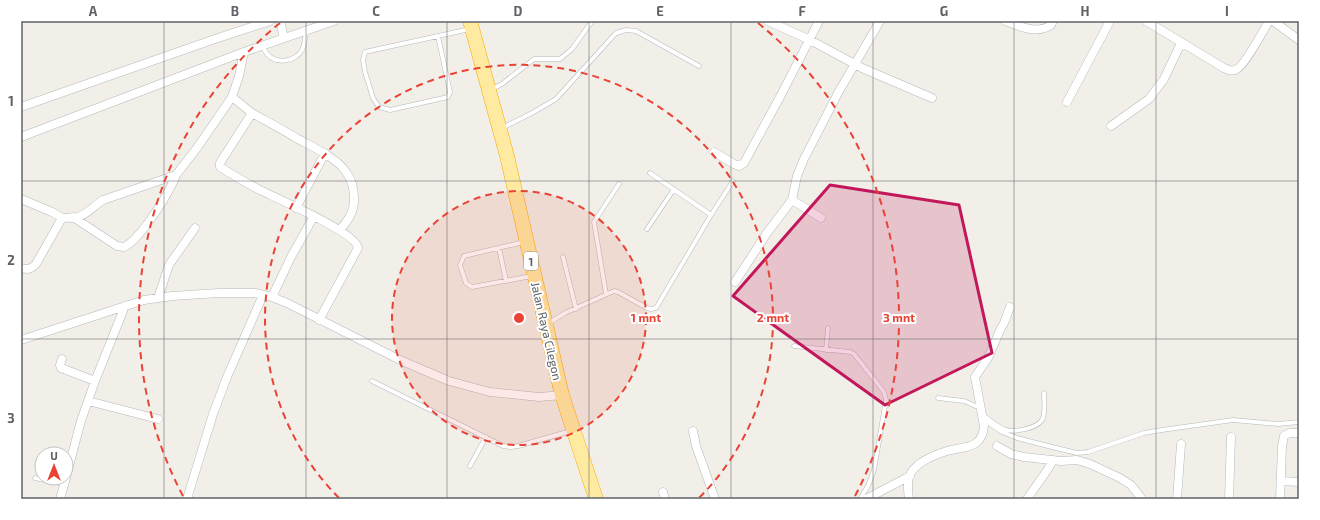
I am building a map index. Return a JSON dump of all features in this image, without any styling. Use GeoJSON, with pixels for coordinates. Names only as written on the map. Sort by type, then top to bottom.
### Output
{"type":"FeatureCollection","features":[{"type":"Feature","properties":{"kind":"highway","name":"Jalan Raya Cilegon"},"geometry":{"type":"LineString","coordinates":[[471,25],[507,156],[562,395],[596,499]]}},
{"type":"Feature","properties":{"kind":"street"},"geometry":{"type":"LineString","coordinates":[[21,107],[270,21]]}},
{"type":"Feature","properties":{"kind":"street"},"geometry":{"type":"LineString","coordinates":[[280,21],[284,38]]}},
{"type":"Feature","properties":{"kind":"street"},"geometry":{"type":"LineString","coordinates":[[21,137],[244,52],[334,21]]}},
{"type":"Feature","properties":{"kind":"street"},"geometry":{"type":"LineString","coordinates":[[768,21],[810,40],[862,68],[932,98]]}},
{"type":"Feature","properties":{"kind":"street"},"geometry":{"type":"LineString","coordinates":[[714,152],[739,166],[744,163],[782,95],[819,21]]}},
{"type":"Feature","properties":{"kind":"street"},"geometry":{"type":"LineString","coordinates":[[735,282],[792,200],[798,172],[855,64],[880,21]]}},
{"type":"Feature","properties":{"kind":"street"},"geometry":{"type":"LineString","coordinates":[[1005,21],[1035,30],[1045,29],[1051,25],[1053,21]]}},
{"type":"Feature","properties":{"kind":"street"},"geometry":{"type":"LineString","coordinates":[[1067,102],[1110,21]]}},
{"type":"Feature","properties":{"kind":"street"},"geometry":{"type":"LineString","coordinates":[[1146,21],[1181,43],[1224,68],[1232,71],[1238,69],[1244,62],[1269,21]]}},
{"type":"Feature","properties":{"kind":"street"},"geometry":{"type":"LineString","coordinates":[[1273,21],[1299,40]]}},
{"type":"Feature","properties":{"kind":"street"},"geometry":{"type":"LineString","coordinates":[[1111,126],[1149,100],[1164,79],[1181,43]]}},
{"type":"Feature","properties":{"kind":"street"},"geometry":{"type":"LineString","coordinates":[[73,217],[117,246],[124,247],[129,244],[147,224],[167,195],[176,175],[192,155],[232,97],[239,76],[244,52]]}},
{"type":"Feature","properties":{"kind":"street"},"geometry":{"type":"LineString","coordinates":[[232,97],[252,113],[325,153],[345,170],[354,189],[355,200],[354,208],[349,220],[339,230]]}},
{"type":"Feature","properties":{"kind":"street"},"geometry":{"type":"LineString","coordinates":[[252,113],[220,163],[220,167],[258,189],[314,216],[339,230],[355,241],[358,246],[319,320]]}},
{"type":"Feature","properties":{"kind":"street"},"geometry":{"type":"LineString","coordinates":[[296,208],[325,153]]}},
{"type":"Feature","properties":{"kind":"street"},"geometry":{"type":"LineString","coordinates":[[21,199],[52,212],[62,218],[76,218],[84,215],[92,207],[103,200],[176,175]]}},
{"type":"Feature","properties":{"kind":"street"},"geometry":{"type":"LineString","coordinates":[[792,200],[821,218]]}},
{"type":"Feature","properties":{"kind":"street"},"geometry":{"type":"LineString","coordinates":[[272,297],[291,257],[314,216]]}},
{"type":"Feature","properties":{"kind":"street"},"geometry":{"type":"LineString","coordinates":[[21,268],[27,270],[36,264],[62,218]]}},
{"type":"Feature","properties":{"kind":"street"},"geometry":{"type":"LineString","coordinates":[[158,298],[169,265],[195,228]]}},
{"type":"Feature","properties":{"kind":"street"},"geometry":{"type":"LineString","coordinates":[[21,340],[125,306],[158,298],[219,293],[254,293],[272,297],[402,361],[467,387],[515,395],[539,397],[562,395]]}},
{"type":"Feature","properties":{"kind":"street"},"geometry":{"type":"LineString","coordinates":[[187,499],[213,414],[236,356],[263,295]]}},
{"type":"Feature","properties":{"kind":"street"},"geometry":{"type":"LineString","coordinates":[[74,447],[95,381],[125,306]]}},
{"type":"Feature","properties":{"kind":"street"},"geometry":{"type":"LineString","coordinates":[[909,499],[908,487],[910,476],[917,466],[947,451],[970,447],[977,443],[984,433],[975,377],[988,358],[1010,307]]}},
{"type":"Feature","properties":{"kind":"street"},"geometry":{"type":"LineString","coordinates":[[62,359],[60,365],[61,368],[95,381]]}},
{"type":"Feature","properties":{"kind":"street"},"geometry":{"type":"LineString","coordinates":[[88,401],[158,419]]}},
{"type":"Feature","properties":{"kind":"street"},"geometry":{"type":"LineString","coordinates":[[693,431],[696,446],[715,499]]}},
{"type":"Feature","properties":{"kind":"street"},"geometry":{"type":"LineString","coordinates":[[1280,499],[1282,446],[1284,436],[1289,433],[1299,433]]}},
{"type":"Feature","properties":{"kind":"street"},"geometry":{"type":"LineString","coordinates":[[1229,499],[1231,437]]}},
{"type":"Feature","properties":{"kind":"street"},"geometry":{"type":"LineString","coordinates":[[1176,499],[1181,444]]}},
{"type":"Feature","properties":{"kind":"street"},"geometry":{"type":"LineString","coordinates":[[997,446],[1011,454],[1024,457],[1053,460],[1077,460],[1090,464],[1120,478],[1131,485],[1142,499]]}},
{"type":"Feature","properties":{"kind":"street"},"geometry":{"type":"LineString","coordinates":[[1027,499],[1053,460]]}},
{"type":"Feature","properties":{"kind":"street"},"geometry":{"type":"LineString","coordinates":[[866,499],[910,476]]}},
{"type":"Feature","properties":{"kind":"street"},"geometry":{"type":"LineString","coordinates":[[1281,481],[1299,482]]}},
{"type":"Feature","properties":{"kind":"street"},"geometry":{"type":"LineString","coordinates":[[60,499],[63,486]]}},
{"type":"Feature","properties":{"kind":"lane"},"geometry":{"type":"LineString","coordinates":[[489,91],[502,84],[534,59],[560,59],[572,49],[592,21]]}},
{"type":"Feature","properties":{"kind":"lane"},"geometry":{"type":"LineString","coordinates":[[438,36],[450,92],[448,97],[390,110],[379,107],[373,98],[365,72],[363,60],[365,52],[438,36],[471,25]]}},
{"type":"Feature","properties":{"kind":"lane"},"geometry":{"type":"LineString","coordinates":[[499,129],[532,114],[556,99],[616,33],[626,30],[636,31],[698,66]]}},
{"type":"Feature","properties":{"kind":"lane"},"geometry":{"type":"LineString","coordinates":[[263,46],[269,56],[279,60],[287,60],[296,57],[301,51],[306,31]]}},
{"type":"Feature","properties":{"kind":"lane"},"geometry":{"type":"LineString","coordinates":[[650,173],[711,215]]}},
{"type":"Feature","properties":{"kind":"lane"},"geometry":{"type":"LineString","coordinates":[[545,325],[565,313],[614,291],[647,308],[656,308],[733,181]]}},
{"type":"Feature","properties":{"kind":"lane"},"geometry":{"type":"LineString","coordinates":[[606,294],[594,222],[619,184]]}},
{"type":"Feature","properties":{"kind":"lane"},"geometry":{"type":"LineString","coordinates":[[647,229],[674,189]]}},
{"type":"Feature","properties":{"kind":"lane"},"geometry":{"type":"LineString","coordinates":[[526,241],[464,256],[460,265],[466,283],[472,287],[534,276]]}},
{"type":"Feature","properties":{"kind":"lane"},"geometry":{"type":"LineString","coordinates":[[499,248],[506,281]]}},
{"type":"Feature","properties":{"kind":"lane"},"geometry":{"type":"LineString","coordinates":[[563,257],[576,308]]}},
{"type":"Feature","properties":{"kind":"lane"},"geometry":{"type":"LineString","coordinates":[[826,350],[828,328]]}},
{"type":"Feature","properties":{"kind":"lane"},"geometry":{"type":"LineString","coordinates":[[794,346],[850,352],[854,354],[884,392],[886,400],[874,470],[868,486],[860,499]]}},
{"type":"Feature","properties":{"kind":"lane"},"geometry":{"type":"LineString","coordinates":[[372,381],[504,446],[511,447],[573,430]]}},
{"type":"Feature","properties":{"kind":"lane"},"geometry":{"type":"LineString","coordinates":[[982,415],[1005,430],[1028,429],[1042,421],[1044,415],[1044,393]]}},
{"type":"Feature","properties":{"kind":"lane"},"geometry":{"type":"LineString","coordinates":[[938,398],[964,401],[1002,432],[1017,438],[1077,453],[1088,452],[1144,433],[1233,420],[1273,424],[1299,422]]}},
{"type":"Feature","properties":{"kind":"lane"},"geometry":{"type":"LineString","coordinates":[[470,466],[486,437]]}},
{"type":"Feature","properties":{"kind":"highlighted area"},"geometry":{"type":"Polygon","coordinates":[[[830,185],[959,205],[992,353],[885,405],[733,296],[830,185]]]}}]}
